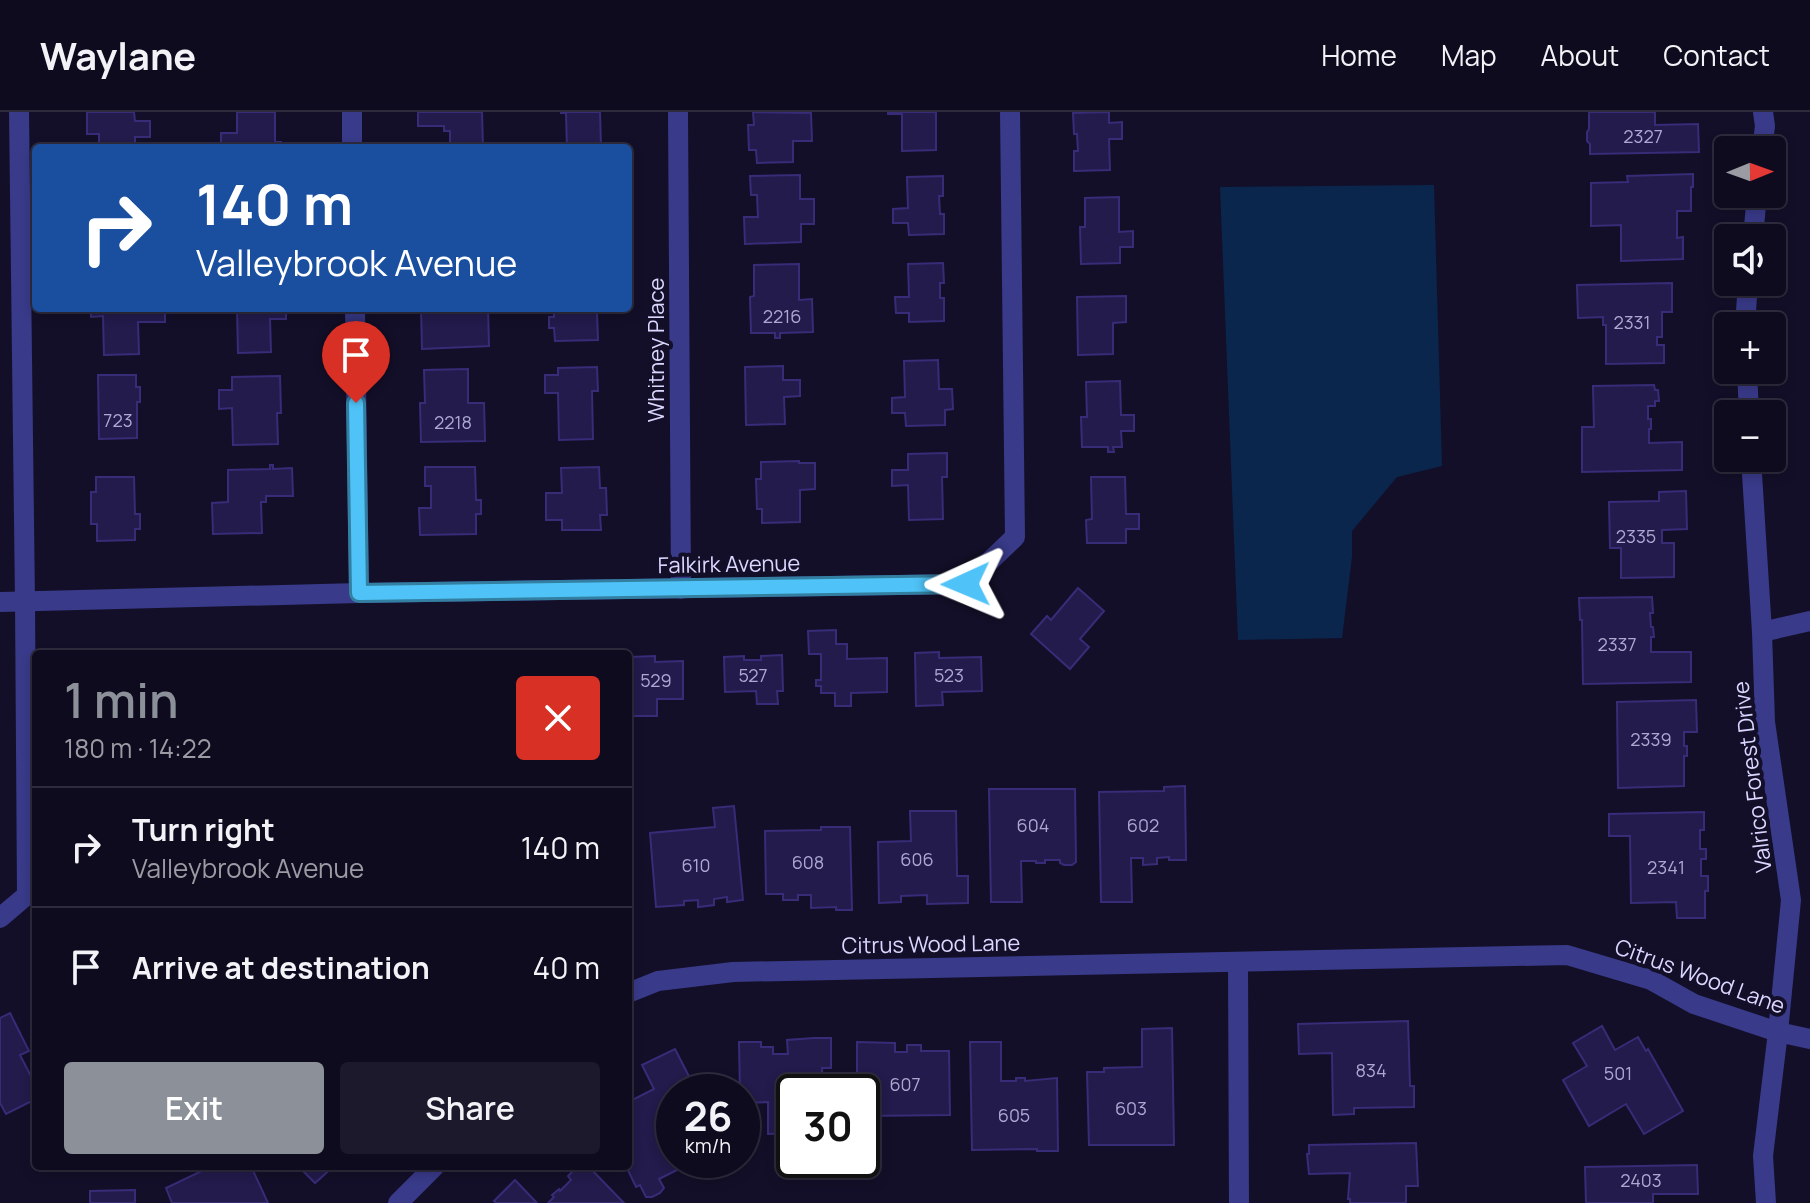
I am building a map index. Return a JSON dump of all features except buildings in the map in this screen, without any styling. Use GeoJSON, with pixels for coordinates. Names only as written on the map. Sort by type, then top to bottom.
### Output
{"type":"FeatureCollection","features":[{"type":"Feature","properties":{"kind":"street"},"geometry":{"type":"LineString","coordinates":[[0,918],[27,895],[19,112]]}},
{"type":"Feature","properties":{"kind":"street"},"geometry":{"type":"LineString","coordinates":[[352,112],[352,144]]}},
{"type":"Feature","properties":{"kind":"street","name":"Whitney Place"},"geometry":{"type":"LineString","coordinates":[[678,112],[681,589]]}},
{"type":"Feature","properties":{"kind":"street","name":"Falkirk Avenue"},"geometry":{"type":"LineString","coordinates":[[0,602],[966,584],[1015,537],[1010,112]]}},
{"type":"Feature","properties":{"kind":"street"},"geometry":{"type":"LineString","coordinates":[[1763,112],[1764,136]]}},
{"type":"Feature","properties":{"kind":"street"},"geometry":{"type":"LineString","coordinates":[[355,312],[359,593]]}},
{"type":"Feature","properties":{"kind":"street","name":"Valrico Forest Drive"},"geometry":{"type":"LineString","coordinates":[[1752,472],[1765,722],[1791,900],[1763,1156],[1766,1203]]}},
{"type":"Feature","properties":{"kind":"street"},"geometry":{"type":"LineString","coordinates":[[1762,632],[1810,621]]}},
{"type":"Feature","properties":{"kind":"street","name":"Citrus Wood Lane"},"geometry":{"type":"LineString","coordinates":[[632,991],[658,981],[733,972],[1567,955],[1651,980],[1694,1004],[1778,1032],[1810,1039]]}},
{"type":"Feature","properties":{"kind":"street"},"geometry":{"type":"LineString","coordinates":[[1238,963],[1239,1203]]}},
{"type":"Feature","properties":{"kind":"street"},"geometry":{"type":"LineString","coordinates":[[398,1203],[431,1170]]}},
{"type":"Feature","properties":{"kind":"water"},"geometry":{"type":"Polygon","coordinates":[[[1434,185],[1442,466],[1397,477],[1352,531],[1352,557],[1342,638],[1238,640],[1220,187],[1434,185]]]}},
{"type":"Feature","properties":{"kind":"route"},"geometry":{"type":"LineString","coordinates":[[356,403],[359,593],[966,584]]}}]}
